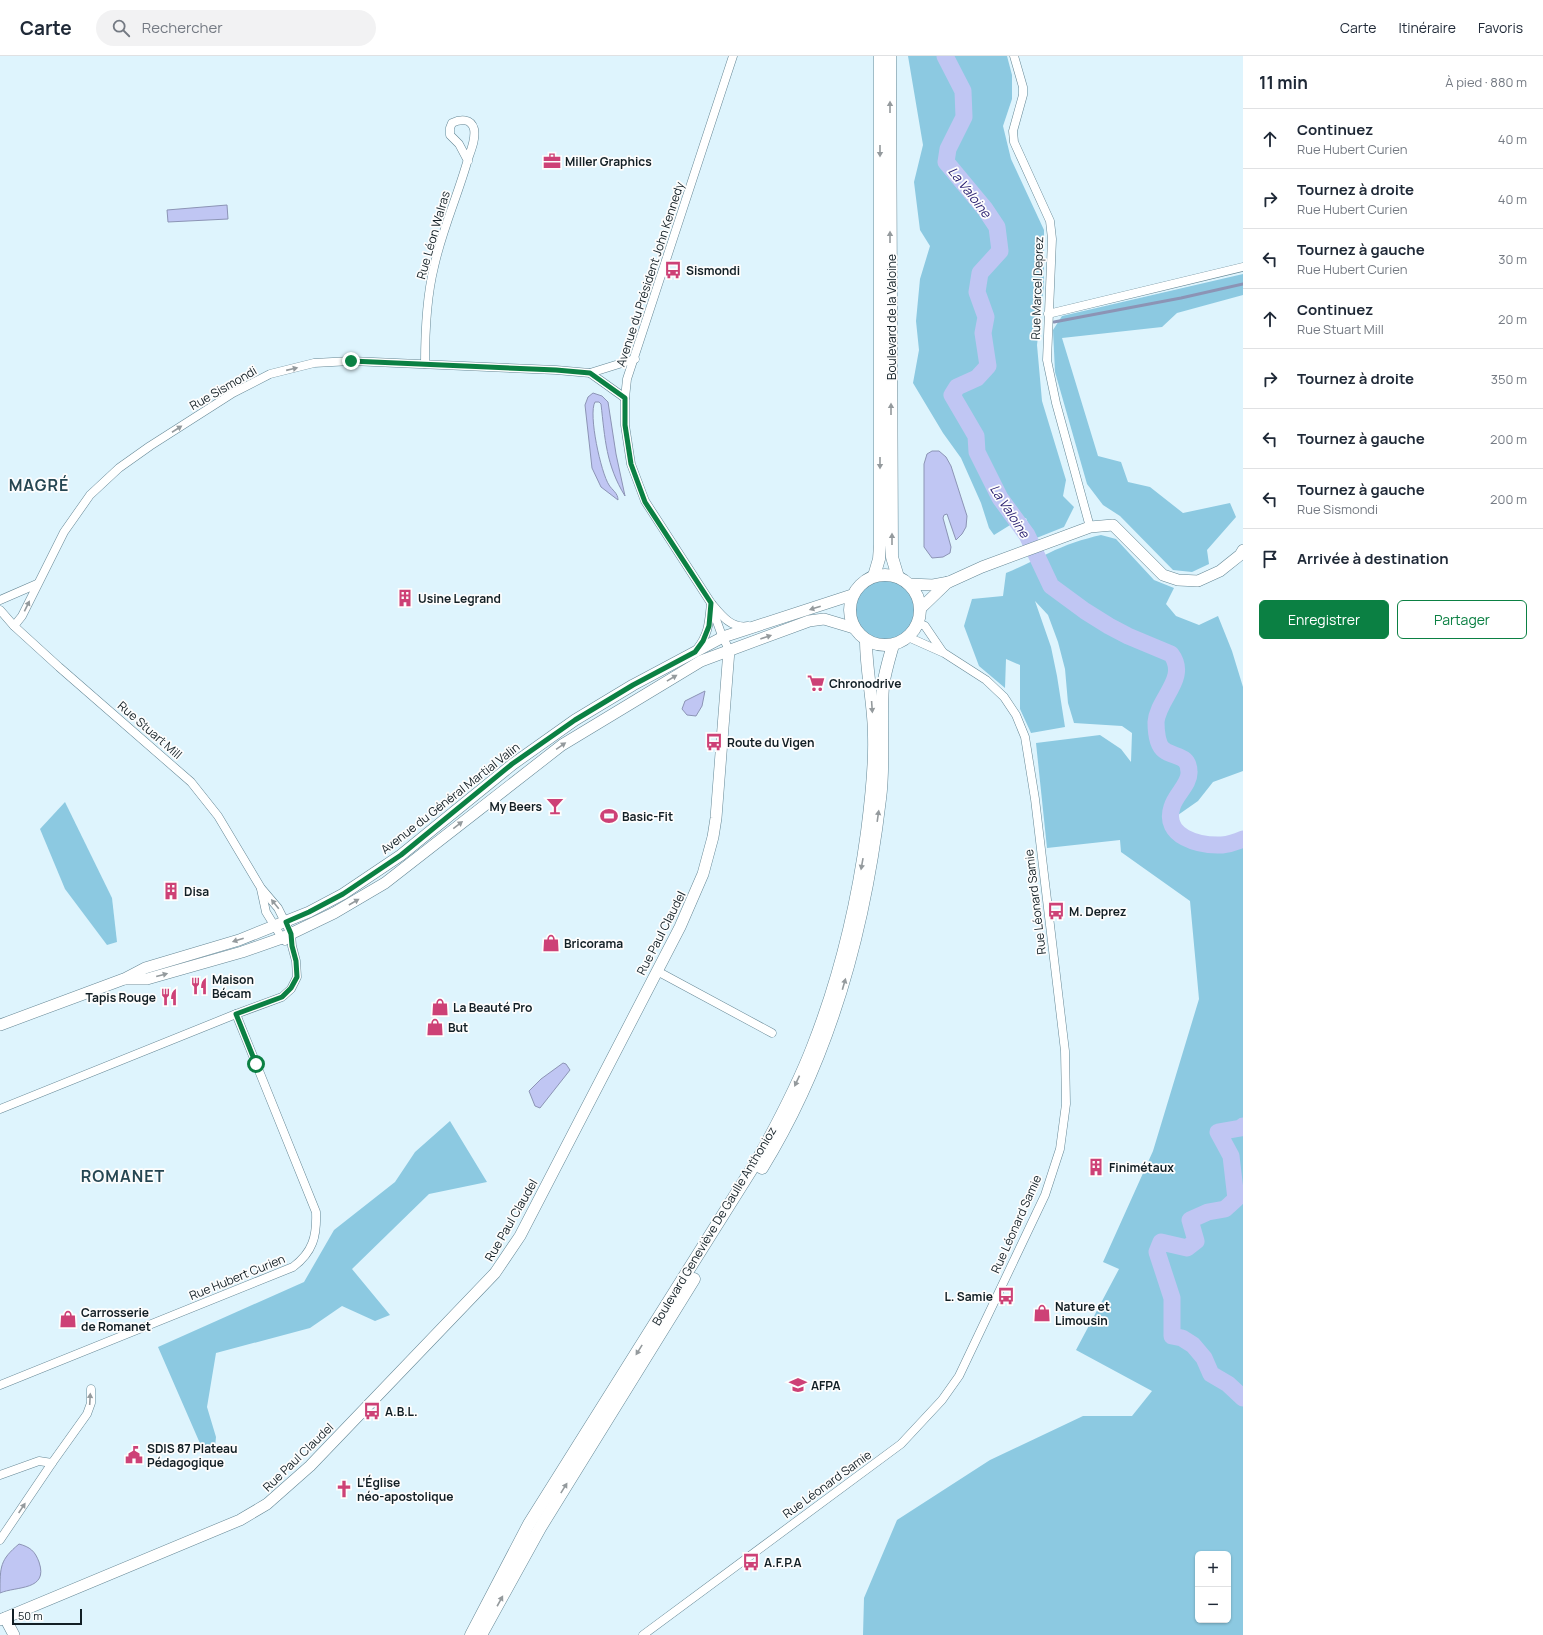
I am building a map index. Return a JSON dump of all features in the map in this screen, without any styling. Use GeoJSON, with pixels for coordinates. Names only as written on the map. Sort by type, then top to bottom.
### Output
{"type":"FeatureCollection","features":[{"type":"Feature","properties":{"kind":"main road","name":"Boulevard de la Valoine"},"geometry":{"type":"LineString","coordinates":[[874,576],[879,559],[880,545],[880,56]]}},
{"type":"Feature","properties":{"kind":"main road","name":"Boulevard de la Valoine"},"geometry":{"type":"LineString","coordinates":[[890,56],[892,557],[898,576]]}},
{"type":"Feature","properties":{"kind":"main road"},"geometry":{"type":"LineString","coordinates":[[909,584],[933,585],[949,582],[982,567],[1090,527],[1113,525],[1163,575],[1178,580],[1198,581],[1220,572],[1240,555],[1243,550]]}},
{"type":"Feature","properties":{"kind":"main road"},"geometry":{"type":"LineString","coordinates":[[886,574],[898,576],[909,584],[918,597],[921,608],[918,623],[908,637],[893,645],[879,645],[866,640],[854,628],[849,614],[849,604],[852,595],[863,582],[874,576],[886,574]]}},
{"type":"Feature","properties":{"kind":"main road"},"geometry":{"type":"LineString","coordinates":[[921,608],[949,582]]}},
{"type":"Feature","properties":{"kind":"main road","name":"Avenue du Général Martial Valin"},"geometry":{"type":"LineString","coordinates":[[0,1025],[124,979],[145,968],[239,940],[275,927],[309,912],[343,894],[401,855],[512,764],[575,720],[633,685],[726,636],[852,595]]}},
{"type":"Feature","properties":{"kind":"main road","name":"Avenue du Général Martial Valin"},"geometry":{"type":"LineString","coordinates":[[124,979],[147,979],[242,952],[287,936],[334,913],[385,883],[562,745],[701,661],[809,621],[824,619],[854,628]]}},
{"type":"Feature","properties":{"kind":"main road","name":"Boulevard Geneviève De Gaulle Anthonioz"},"geometry":{"type":"LineString","coordinates":[[471,1635],[529,1524],[758,1160],[779,1120],[813,1047],[844,952],[857,897],[871,797],[874,736],[871,691],[866,661],[866,640]]}},
{"type":"Feature","properties":{"kind":"main road","name":"Boulevard Geneviève De Gaulle Anthonioz"},"geometry":{"type":"LineString","coordinates":[[482,1635],[540,1528],[765,1163],[790,1119],[810,1074],[844,986],[860,924],[869,878],[881,797],[884,686],[893,645]]}},
{"type":"Feature","properties":{"kind":"main road","name":"Rue Paul Claudel"},"geometry":{"type":"LineString","coordinates":[[3,1619],[240,1520],[267,1504],[287,1488],[310,1466],[495,1273],[520,1236],[680,927],[698,888],[708,857],[716,818],[729,650]]}},
{"type":"Feature","properties":{"kind":"main road"},"geometry":{"type":"LineString","coordinates":[[3,1619],[14,1635]]}},
{"type":"Feature","properties":{"kind":"street","name":"Avenue du Président John Kennedy"},"geometry":{"type":"LineString","coordinates":[[733,56],[628,379],[625,398],[625,425],[631,464],[645,502],[711,603],[723,617],[732,624],[742,627],[764,623]]}},
{"type":"Feature","properties":{"kind":"street","name":"Rue Marcel Deprez"},"geometry":{"type":"LineString","coordinates":[[1014,56],[1023,87],[1023,95],[1012,130],[1014,142],[1050,221],[1052,239],[1047,360],[1056,403],[1090,527]]}},
{"type":"Feature","properties":{"kind":"street","name":"Rue Léon Walras"},"geometry":{"type":"LineString","coordinates":[[425,364],[425,319],[434,267],[468,161],[474,138],[474,129],[471,124],[465,120],[458,120],[452,123],[450,135],[459,144],[468,161]]}},
{"type":"Feature","properties":{"kind":"street"},"geometry":{"type":"LineString","coordinates":[[1048,314],[1243,267]]}},
{"type":"Feature","properties":{"kind":"street","name":"Rue Sismondi"},"geometry":{"type":"LineString","coordinates":[[14,626],[22,616],[64,532],[90,495],[118,468],[233,393],[270,374],[314,363],[351,361],[556,370],[590,373],[635,359]]}},
{"type":"Feature","properties":{"kind":"street"},"geometry":{"type":"LineString","coordinates":[[590,373],[625,398]]}},
{"type":"Feature","properties":{"kind":"street"},"geometry":{"type":"LineString","coordinates":[[0,600],[37,584]]}},
{"type":"Feature","properties":{"kind":"street","name":"Avenue du Président John Kennedy"},"geometry":{"type":"LineString","coordinates":[[711,603],[726,636],[729,650]]}},
{"type":"Feature","properties":{"kind":"street"},"geometry":{"type":"LineString","coordinates":[[695,652],[703,641],[709,626],[711,603]]}},
{"type":"Feature","properties":{"kind":"street","name":"Rue Stuart Mill"},"geometry":{"type":"LineString","coordinates":[[0,610],[14,626],[59,667],[191,782],[226,828],[261,888],[278,908],[286,922],[287,936],[292,946],[296,961],[297,977],[291,988],[282,997],[236,1014]]}},
{"type":"Feature","properties":{"kind":"street","name":"Avenue du Président John Kennedy"},"geometry":{"type":"LineString","coordinates":[[723,617],[729,631],[726,636]]}},
{"type":"Feature","properties":{"kind":"street"},"geometry":{"type":"LineString","coordinates":[[918,623],[924,626],[944,653]]}},
{"type":"Feature","properties":{"kind":"street"},"geometry":{"type":"LineString","coordinates":[[908,637],[944,653]]}},
{"type":"Feature","properties":{"kind":"street","name":"Rue Léonard Samie"},"geometry":{"type":"LineString","coordinates":[[643,1635],[901,1444],[942,1400],[959,1376],[1044,1195],[1060,1149],[1066,1104],[1065,1052],[1035,799],[1025,737],[1016,715],[1004,697],[986,680],[944,653]]}},
{"type":"Feature","properties":{"kind":"street","name":"Rue Stuart Mill"},"geometry":{"type":"LineString","coordinates":[[261,888],[265,909],[275,927],[287,936]]}},
{"type":"Feature","properties":{"kind":"street"},"geometry":{"type":"LineString","coordinates":[[657,971],[772,1033]]}},
{"type":"Feature","properties":{"kind":"street"},"geometry":{"type":"LineString","coordinates":[[0,1109],[236,1014]]}},
{"type":"Feature","properties":{"kind":"street","name":"Rue Hubert Curien"},"geometry":{"type":"LineString","coordinates":[[0,1385],[293,1267],[304,1259],[312,1245],[317,1229],[316,1212],[236,1014]]}},
{"type":"Feature","properties":{"kind":"street"},"geometry":{"type":"LineString","coordinates":[[0,1540],[87,1414],[91,1403],[91,1389]]}},
{"type":"Feature","properties":{"kind":"street"},"geometry":{"type":"LineString","coordinates":[[0,1475],[40,1460],[52,1463]]}},
{"type":"Feature","properties":{"kind":"shaded area"},"geometry":{"type":"Polygon","coordinates":[[[908,56],[1007,56],[1012,75],[1012,99],[1003,126],[1011,159],[1044,230],[1044,285],[1037,345],[1042,401],[1066,480],[1063,496],[1074,507],[1064,527],[1034,539],[1026,518],[1015,522],[994,535],[989,528],[981,503],[961,458],[943,433],[913,383],[919,350],[916,321],[920,279],[930,246],[920,230],[914,182],[923,145],[908,56]]]}},
{"type":"Feature","properties":{"kind":"shaded area"},"geometry":{"type":"Polygon","coordinates":[[[227,205],[228,219],[168,222],[167,210],[227,205]]]}},
{"type":"Feature","properties":{"kind":"shaded area"},"geometry":{"type":"Polygon","coordinates":[[[1243,274],[1243,295],[1177,313],[1162,327],[1062,338],[1098,456],[1121,462],[1128,482],[1150,487],[1183,513],[1230,503],[1236,517],[1207,550],[1209,564],[1192,572],[1173,570],[1120,516],[1103,505],[1087,484],[1055,372],[1053,330],[1062,316],[1243,274]]]}},
{"type":"Feature","properties":{"kind":"shaded area"},"geometry":{"type":"Polygon","coordinates":[[[593,393],[602,396],[608,402],[616,454],[625,496],[614,473],[607,452],[601,404],[599,402],[595,402],[593,409],[594,430],[602,469],[609,485],[616,493],[618,500],[601,487],[592,468],[585,405],[588,397],[593,393]]]}},
{"type":"Feature","properties":{"kind":"shaded area"},"geometry":{"type":"Polygon","coordinates":[[[932,451],[939,451],[946,457],[951,466],[967,516],[966,527],[956,540],[947,514],[944,515],[943,518],[951,547],[950,553],[943,557],[932,558],[924,547],[924,464],[927,454],[932,451]]]}},
{"type":"Feature","properties":{"kind":"shaded area"},"geometry":{"type":"Polygon","coordinates":[[[1101,535],[1116,539],[1154,580],[1174,588],[1166,604],[1176,616],[1199,625],[1218,616],[1232,651],[1243,687],[1243,771],[1213,782],[1198,801],[1178,815],[1181,828],[1194,849],[1243,839],[1243,1635],[863,1635],[864,1598],[897,1520],[990,1460],[1083,1416],[1132,1416],[1152,1391],[1076,1350],[1119,1269],[1103,1262],[1153,1151],[1199,999],[1190,901],[1121,852],[1120,840],[1047,848],[1036,743],[1100,735],[1121,749],[1131,762],[1132,733],[1122,726],[1074,723],[1068,703],[1065,669],[1058,642],[1048,615],[1035,601],[1051,647],[1065,727],[1031,733],[1020,709],[1020,665],[1006,659],[1005,688],[979,666],[964,626],[972,599],[1003,596],[1006,573],[1074,542],[1101,535]]]}},
{"type":"Feature","properties":{"kind":"shaded area"},"geometry":{"type":"Polygon","coordinates":[[[879,580],[891,580],[902,585],[910,593],[915,604],[913,622],[902,635],[891,640],[879,640],[868,635],[860,627],[855,616],[855,604],[860,593],[868,585],[879,580]]]}},
{"type":"Feature","properties":{"kind":"shaded area"},"geometry":{"type":"Polygon","coordinates":[[[705,691],[702,706],[696,716],[687,715],[682,709],[685,701],[705,691]]]}},
{"type":"Feature","properties":{"kind":"shaded area"},"geometry":{"type":"Polygon","coordinates":[[[65,802],[112,898],[117,942],[107,945],[65,889],[40,829],[65,802]]]}},
{"type":"Feature","properties":{"kind":"shaded area"},"geometry":{"type":"Polygon","coordinates":[[[563,1063],[566,1064],[570,1070],[540,1108],[535,1106],[529,1091],[541,1079],[563,1063]]]}},
{"type":"Feature","properties":{"kind":"shaded area"},"geometry":{"type":"Polygon","coordinates":[[[450,1121],[487,1182],[429,1194],[352,1269],[390,1315],[375,1321],[342,1306],[310,1328],[216,1353],[207,1407],[216,1437],[215,1447],[202,1448],[158,1347],[304,1282],[334,1230],[395,1182],[415,1152],[450,1121]]]}},
{"type":"Feature","properties":{"kind":"shaded area"},"geometry":{"type":"Polygon","coordinates":[[[19,1544],[29,1548],[36,1555],[41,1571],[39,1578],[35,1583],[29,1586],[0,1593],[2,1564],[8,1555],[19,1544]]]}},
{"type":"Feature","properties":{"kind":"waterway","name":"La Valoine"},"geometry":{"type":"LineString","coordinates":[[945,56],[963,91],[964,117],[948,149],[946,162],[985,209],[997,227],[1000,251],[980,273],[977,292],[986,317],[983,333],[988,366],[977,378],[957,387],[952,395],[976,436],[977,452],[1000,498],[1027,535],[1051,586],[1085,611],[1109,626],[1128,636],[1171,654],[1176,663],[1177,671],[1175,680],[1158,713],[1156,722],[1157,737],[1160,745],[1168,753],[1184,759],[1188,766],[1189,772],[1187,781],[1172,807],[1170,817],[1172,826],[1185,838],[1204,844],[1222,845],[1243,839]]}},
{"type":"Feature","properties":{"kind":"waterway"},"geometry":{"type":"LineString","coordinates":[[1054,322],[1181,298],[1243,284]]}},
{"type":"Feature","properties":{"kind":"waterway","name":"La Valoine"},"geometry":{"type":"LineString","coordinates":[[1243,1126],[1241,1128],[1218,1132],[1231,1156],[1236,1199],[1225,1209],[1208,1212],[1190,1220],[1196,1241],[1187,1248],[1161,1242],[1157,1252],[1172,1298],[1172,1336],[1182,1338],[1193,1345],[1204,1358],[1211,1374],[1228,1384],[1243,1398]]}},
{"type":"Feature","properties":{"kind":"place","name":"Miller Graphics"},"geometry":{"type":"Point","coordinates":[552,161]}},
{"type":"Feature","properties":{"kind":"place","name":"Sismondi"},"geometry":{"type":"Point","coordinates":[673,270]}},
{"type":"Feature","properties":{"kind":"place","name":"Usine Legrand"},"geometry":{"type":"Point","coordinates":[405,598]}},
{"type":"Feature","properties":{"kind":"place","name":"Chronodrive"},"geometry":{"type":"Point","coordinates":[816,683]}},
{"type":"Feature","properties":{"kind":"place","name":"Route du Vigen"},"geometry":{"type":"Point","coordinates":[714,742]}},
{"type":"Feature","properties":{"kind":"place","name":"My Beers"},"geometry":{"type":"Point","coordinates":[555,806]}},
{"type":"Feature","properties":{"kind":"place","name":"Basic-Fit"},"geometry":{"type":"Point","coordinates":[609,816]}},
{"type":"Feature","properties":{"kind":"place","name":"Disa"},"geometry":{"type":"Point","coordinates":[171,891]}},
{"type":"Feature","properties":{"kind":"place","name":"M. Deprez"},"geometry":{"type":"Point","coordinates":[1056,911]}},
{"type":"Feature","properties":{"kind":"place","name":"Bricorama"},"geometry":{"type":"Point","coordinates":[551,943]}},
{"type":"Feature","properties":{"kind":"place","name":"Maison Bécam"},"geometry":{"type":"Point","coordinates":[199,986]}},
{"type":"Feature","properties":{"kind":"place","name":"Tapis Rouge"},"geometry":{"type":"Point","coordinates":[169,997]}},
{"type":"Feature","properties":{"kind":"place","name":"La Beauté Pro"},"geometry":{"type":"Point","coordinates":[440,1007]}},
{"type":"Feature","properties":{"kind":"place","name":"But"},"geometry":{"type":"Point","coordinates":[435,1027]}},
{"type":"Feature","properties":{"kind":"place","name":"Finimétaux"},"geometry":{"type":"Point","coordinates":[1096,1167]}},
{"type":"Feature","properties":{"kind":"place","name":"L. Samie"},"geometry":{"type":"Point","coordinates":[1006,1296]}},
{"type":"Feature","properties":{"kind":"place","name":"Nature et Limousin"},"geometry":{"type":"Point","coordinates":[1042,1313]}},
{"type":"Feature","properties":{"kind":"place","name":"Carrosserie de Romanet"},"geometry":{"type":"Point","coordinates":[68,1319]}},
{"type":"Feature","properties":{"kind":"place","name":"AFPA"},"geometry":{"type":"Point","coordinates":[798,1385]}},
{"type":"Feature","properties":{"kind":"place","name":"A.B.L."},"geometry":{"type":"Point","coordinates":[372,1411]}},
{"type":"Feature","properties":{"kind":"place","name":"SDIS 87 Plateau Pédagogique"},"geometry":{"type":"Point","coordinates":[134,1455]}},
{"type":"Feature","properties":{"kind":"place","name":"L’Église néo-apostolique"},"geometry":{"type":"Point","coordinates":[344,1489]}},
{"type":"Feature","properties":{"kind":"place","name":"A.F.P.A"},"geometry":{"type":"Point","coordinates":[751,1562]}},
{"type":"Feature","properties":{"kind":"district","name":"MAGRÉ"},"geometry":{"type":"Point","coordinates":[39,485]}},
{"type":"Feature","properties":{"kind":"district","name":"ROMANET"},"geometry":{"type":"Point","coordinates":[123,1176]}},
{"type":"Feature","properties":{"kind":"route"},"geometry":{"type":"LineString","coordinates":[[256,1064],[236,1014],[282,997],[291,988],[297,977],[296,961],[292,946],[291,934],[286,922],[343,894],[401,855],[512,764],[575,720],[633,685],[695,652],[703,641],[709,626],[711,603],[645,502],[631,464],[625,425],[625,398],[620,394],[590,373],[498,367],[351,361]]}}]}
